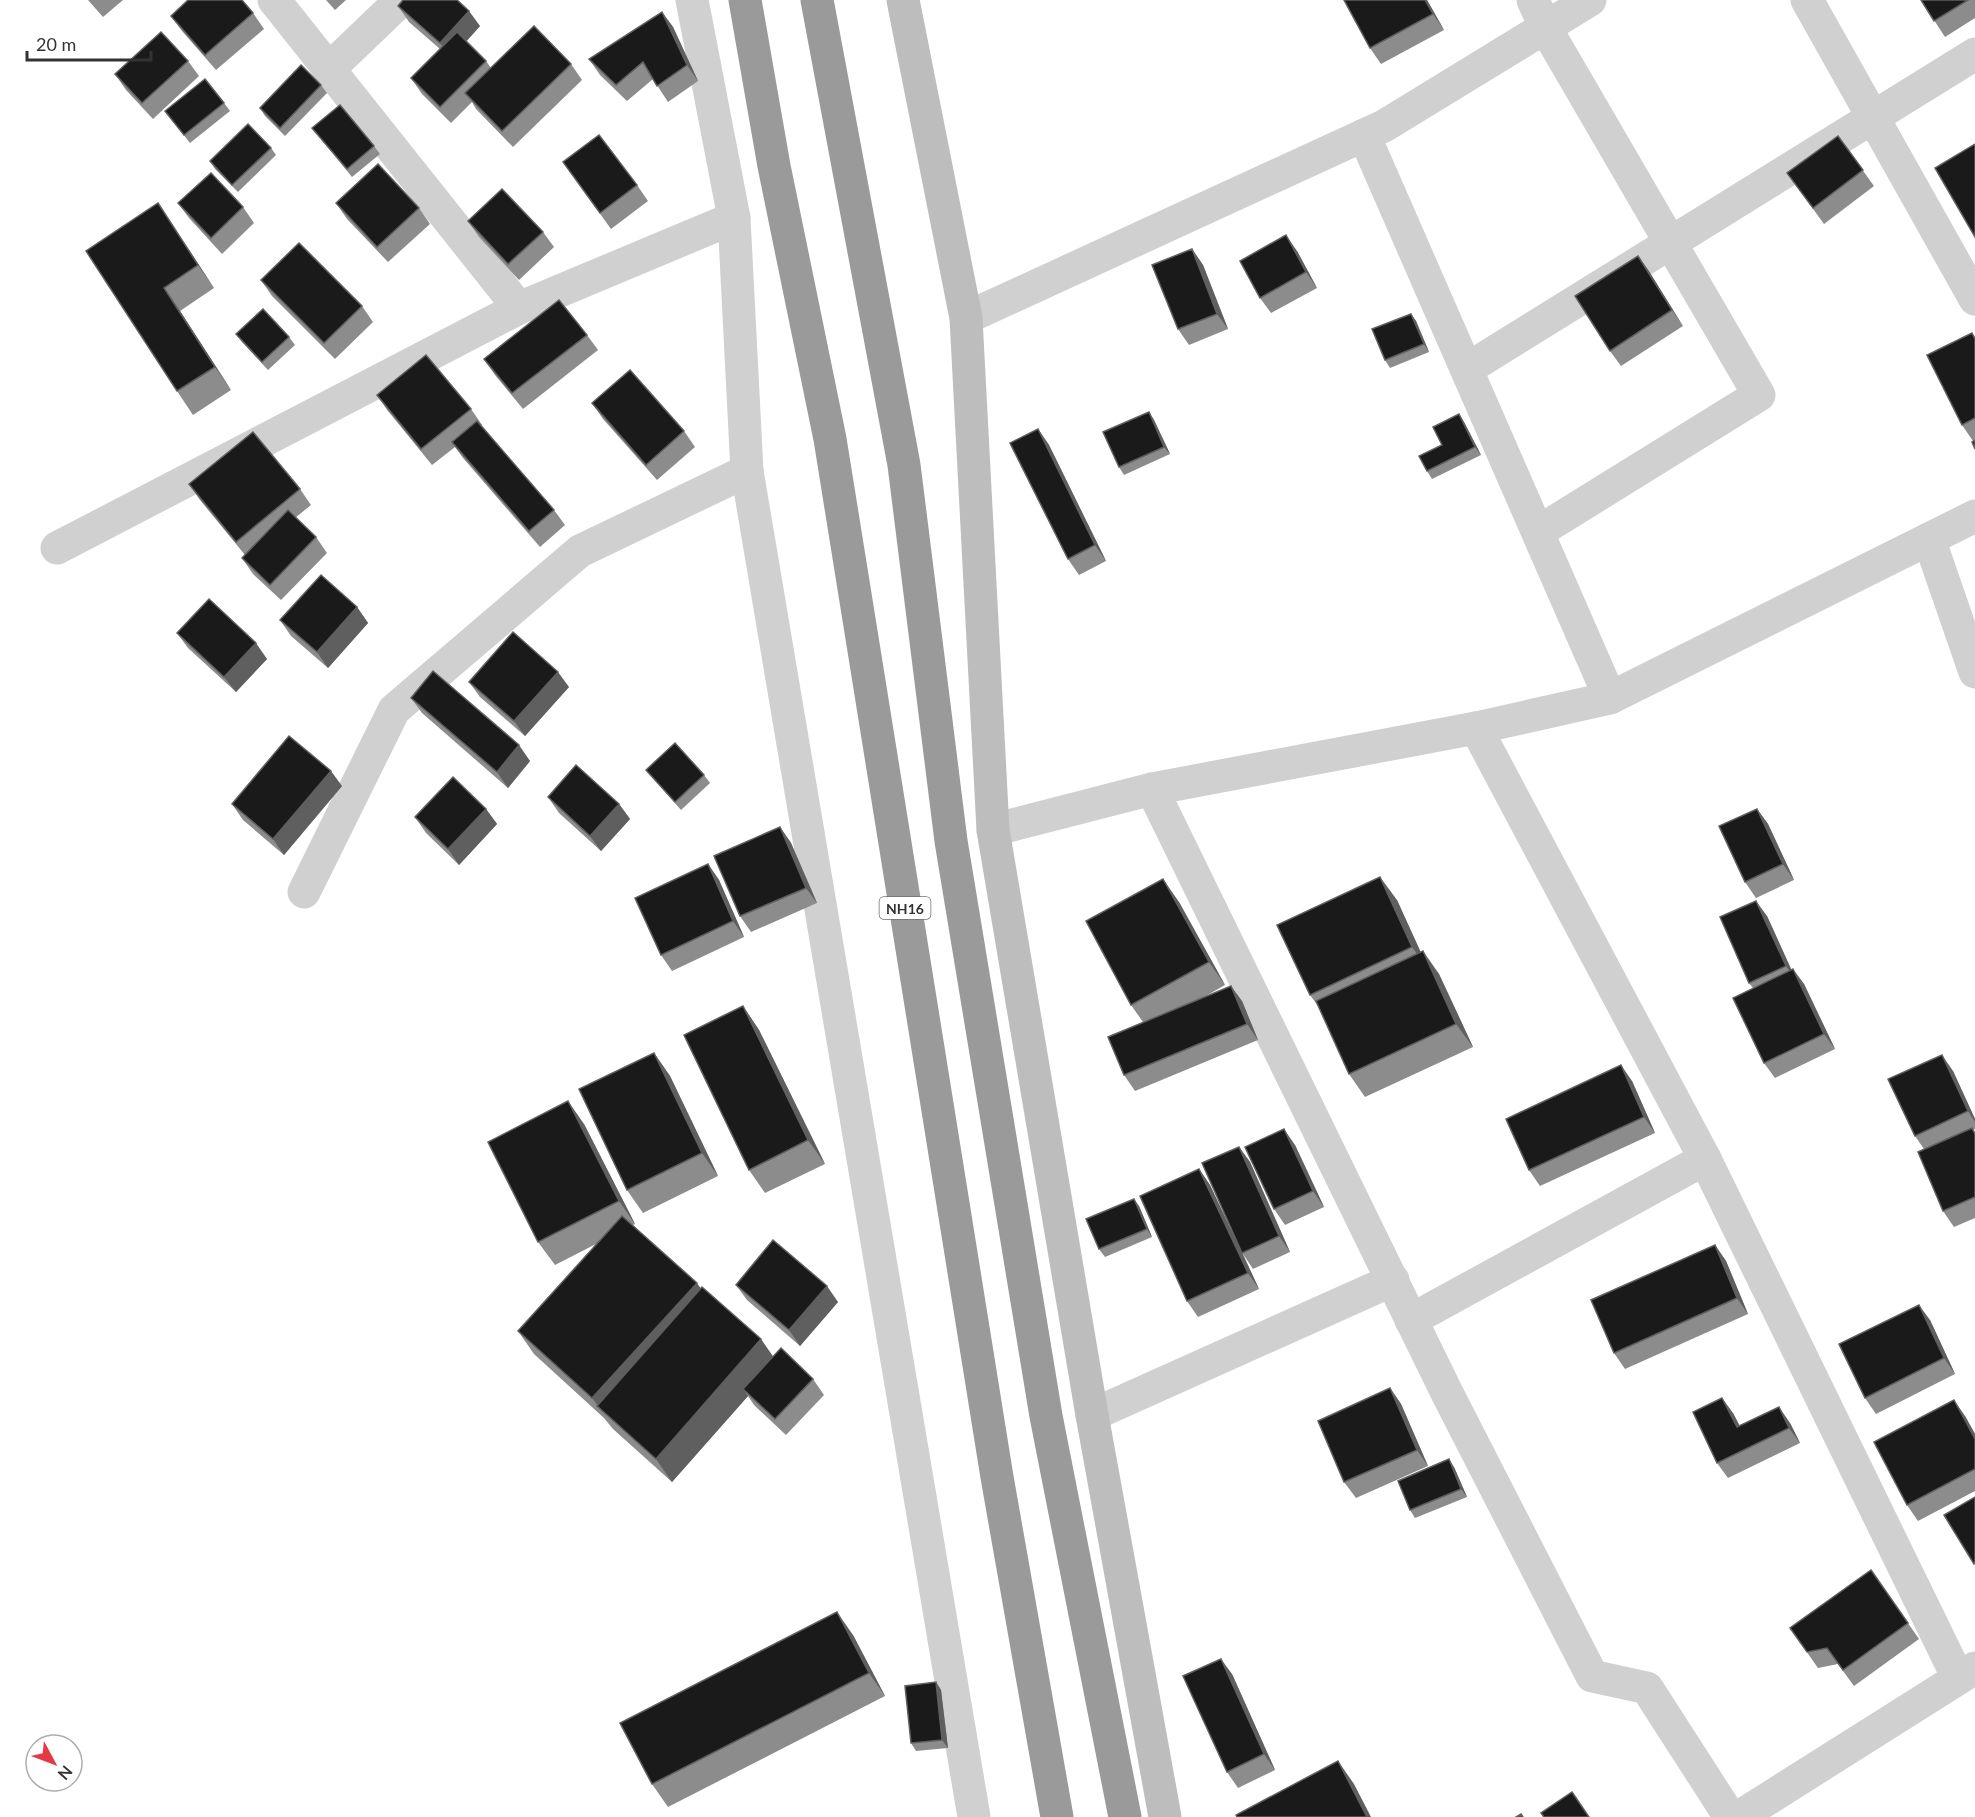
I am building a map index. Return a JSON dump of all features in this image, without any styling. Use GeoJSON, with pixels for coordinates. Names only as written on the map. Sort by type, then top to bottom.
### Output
{"type":"FeatureCollection","features":[{"type":"Feature","properties":{"kind":"highway","name":"NH16"},"geometry":{"type":"LineString","coordinates":[[745,0],[774,166],[830,439],[997,1477],[1057,1817]]}},
{"type":"Feature","properties":{"kind":"highway"},"geometry":{"type":"LineString","coordinates":[[817,0],[904,465],[951,841],[1046,1416],[1125,1817]]}},
{"type":"Feature","properties":{"kind":"street"},"geometry":{"type":"LineString","coordinates":[[274,0],[519,308]]}},
{"type":"Feature","properties":{"kind":"street"},"geometry":{"type":"LineString","coordinates":[[329,69],[401,0]]}},
{"type":"Feature","properties":{"kind":"street"},"geometry":{"type":"LineString","coordinates":[[692,0],[734,218],[747,471],[974,1817]]}},
{"type":"Feature","properties":{"kind":"street"},"geometry":{"type":"LineString","coordinates":[[903,0],[966,318],[993,831],[1092,1415],[1165,1817]]}},
{"type":"Feature","properties":{"kind":"street"},"geometry":{"type":"LineString","coordinates":[[966,318],[1384,126],[1539,14],[1590,0]]}},
{"type":"Feature","properties":{"kind":"street"},"geometry":{"type":"LineString","coordinates":[[1807,0],[1975,299]]}},
{"type":"Feature","properties":{"kind":"street"},"geometry":{"type":"LineString","coordinates":[[1538,532],[1759,395],[1539,14]]}},
{"type":"Feature","properties":{"kind":"street"},"geometry":{"type":"LineString","coordinates":[[1467,369],[1975,54]]}},
{"type":"Feature","properties":{"kind":"street"},"geometry":{"type":"LineString","coordinates":[[1364,135],[1610,698]]}},
{"type":"Feature","properties":{"kind":"street"},"geometry":{"type":"LineString","coordinates":[[57,548],[519,308],[734,218]]}},
{"type":"Feature","properties":{"kind":"street"},"geometry":{"type":"LineString","coordinates":[[304,892],[394,711],[580,550],[747,471]]}},
{"type":"Feature","properties":{"kind":"street"},"geometry":{"type":"LineString","coordinates":[[993,831],[1152,789],[1476,728],[1610,698],[1975,516]]}},
{"type":"Feature","properties":{"kind":"street"},"geometry":{"type":"LineString","coordinates":[[1929,539],[1975,672]]}},
{"type":"Feature","properties":{"kind":"street"},"geometry":{"type":"LineString","coordinates":[[1476,728],[1705,1159],[1967,1673],[1739,1817]]}},
{"type":"Feature","properties":{"kind":"street"},"geometry":{"type":"LineString","coordinates":[[1152,789],[1412,1320],[1592,1676],[1647,1688],[1730,1817]]}},
{"type":"Feature","properties":{"kind":"street"},"geometry":{"type":"LineString","coordinates":[[1412,1320],[1705,1159]]}},
{"type":"Feature","properties":{"kind":"street"},"geometry":{"type":"LineString","coordinates":[[1092,1415],[1393,1280]]}},
{"type":"Feature","properties":{"kind":"building"},"geometry":{"type":"Polygon","coordinates":[[[188,0],[242,0],[253,13],[205,55],[171,16],[188,0]]]}},
{"type":"Feature","properties":{"kind":"building"},"geometry":{"type":"Polygon","coordinates":[[[403,0],[457,0],[469,11],[440,43],[398,6],[403,0]]]}},
{"type":"Feature","properties":{"kind":"building"},"geometry":{"type":"Polygon","coordinates":[[[1344,0],[1425,0],[1433,14],[1370,48],[1344,0]]]}},
{"type":"Feature","properties":{"kind":"building"},"geometry":{"type":"Polygon","coordinates":[[[1921,0],[1968,0],[1934,21],[1921,0]]]}},
{"type":"Feature","properties":{"kind":"building"},"geometry":{"type":"Polygon","coordinates":[[[662,12],[687,65],[657,86],[643,62],[616,85],[589,59],[662,12]]]}},
{"type":"Feature","properties":{"kind":"building"},"geometry":{"type":"Polygon","coordinates":[[[534,26],[571,64],[502,131],[465,93],[534,26]]]}},
{"type":"Feature","properties":{"kind":"building"},"geometry":{"type":"Polygon","coordinates":[[[161,32],[188,61],[142,103],[115,74],[161,32]]]}},
{"type":"Feature","properties":{"kind":"building"},"geometry":{"type":"Polygon","coordinates":[[[457,32],[486,61],[440,107],[411,78],[457,32]]]}},
{"type":"Feature","properties":{"kind":"building"},"geometry":{"type":"Polygon","coordinates":[[[301,65],[321,85],[280,128],[260,108],[301,65]]]}},
{"type":"Feature","properties":{"kind":"building"},"geometry":{"type":"Polygon","coordinates":[[[205,79],[224,103],[184,135],[165,111],[205,79]]]}},
{"type":"Feature","properties":{"kind":"building"},"geometry":{"type":"Polygon","coordinates":[[[340,105],[374,146],[347,169],[312,128],[340,105]]]}},
{"type":"Feature","properties":{"kind":"building"},"geometry":{"type":"Polygon","coordinates":[[[248,124],[271,148],[232,185],[210,161],[248,124]]]}},
{"type":"Feature","properties":{"kind":"building"},"geometry":{"type":"Polygon","coordinates":[[[599,135],[637,185],[600,213],[563,162],[599,135]]]}},
{"type":"Feature","properties":{"kind":"building"},"geometry":{"type":"Polygon","coordinates":[[[1838,136],[1863,170],[1813,208],[1787,173],[1838,136]]]}},
{"type":"Feature","properties":{"kind":"building"},"geometry":{"type":"Polygon","coordinates":[[[1975,144],[1975,237],[1935,168],[1975,144]]]}},
{"type":"Feature","properties":{"kind":"building"},"geometry":{"type":"Polygon","coordinates":[[[378,164],[419,208],[377,247],[336,203],[378,164]]]}},
{"type":"Feature","properties":{"kind":"building"},"geometry":{"type":"Polygon","coordinates":[[[211,173],[243,207],[211,238],[178,203],[211,173]]]}},
{"type":"Feature","properties":{"kind":"building"},"geometry":{"type":"Polygon","coordinates":[[[502,189],[543,232],[508,264],[468,221],[502,189]]]}},
{"type":"Feature","properties":{"kind":"building"},"geometry":{"type":"Polygon","coordinates":[[[158,203],[198,265],[164,288],[215,367],[177,391],[86,251],[158,203]]]}},
{"type":"Feature","properties":{"kind":"building"},"geometry":{"type":"Polygon","coordinates":[[[1286,235],[1306,272],[1260,298],[1240,261],[1286,235]]]}},
{"type":"Feature","properties":{"kind":"building"},"geometry":{"type":"Polygon","coordinates":[[[299,243],[362,306],[324,343],[261,280],[299,243]]]}},
{"type":"Feature","properties":{"kind":"building"},"geometry":{"type":"Polygon","coordinates":[[[1192,249],[1217,314],[1178,329],[1152,265],[1192,249]]]}},
{"type":"Feature","properties":{"kind":"building"},"geometry":{"type":"Polygon","coordinates":[[[1638,256],[1672,310],[1610,351],[1575,296],[1638,256]]]}},
{"type":"Feature","properties":{"kind":"building"},"geometry":{"type":"Polygon","coordinates":[[[559,300],[587,335],[512,393],[484,359],[559,300]]]}},
{"type":"Feature","properties":{"kind":"building"},"geometry":{"type":"Polygon","coordinates":[[[263,309],[289,337],[262,362],[236,334],[263,309]]]}},
{"type":"Feature","properties":{"kind":"building"},"geometry":{"type":"Polygon","coordinates":[[[1411,314],[1424,344],[1385,360],[1372,329],[1411,314]]]}},
{"type":"Feature","properties":{"kind":"building"},"geometry":{"type":"Polygon","coordinates":[[[1972,333],[1975,339],[1975,418],[1962,425],[1927,355],[1972,333]]]}},
{"type":"Feature","properties":{"kind":"building"},"geometry":{"type":"Polygon","coordinates":[[[426,355],[471,409],[421,449],[377,395],[426,355]]]}},
{"type":"Feature","properties":{"kind":"building"},"geometry":{"type":"Polygon","coordinates":[[[630,370],[684,431],[646,465],[592,403],[630,370]]]}},
{"type":"Feature","properties":{"kind":"building"},"geometry":{"type":"Polygon","coordinates":[[[1149,412],[1164,447],[1119,467],[1103,432],[1149,412]]]}},
{"type":"Feature","properties":{"kind":"building"},"geometry":{"type":"Polygon","coordinates":[[[1459,414],[1475,447],[1427,471],[1419,456],[1442,445],[1433,427],[1459,414]]]}},
{"type":"Feature","properties":{"kind":"building"},"geometry":{"type":"Polygon","coordinates":[[[477,421],[554,510],[529,531],[452,442],[477,421]]]}},
{"type":"Feature","properties":{"kind":"building"},"geometry":{"type":"Polygon","coordinates":[[[1038,429],[1095,545],[1068,559],[1010,443],[1038,429]]]}},
{"type":"Feature","properties":{"kind":"building"},"geometry":{"type":"Polygon","coordinates":[[[253,432],[300,489],[236,542],[189,484],[253,432]]]}},
{"type":"Feature","properties":{"kind":"building"},"geometry":{"type":"Polygon","coordinates":[[[288,510],[316,537],[270,585],[242,558],[288,510]]]}},
{"type":"Feature","properties":{"kind":"building"},"geometry":{"type":"Polygon","coordinates":[[[321,575],[357,607],[317,652],[280,620],[321,575]]]}},
{"type":"Feature","properties":{"kind":"building"},"geometry":{"type":"Polygon","coordinates":[[[209,599],[256,643],[224,677],[177,633],[209,599]]]}},
{"type":"Feature","properties":{"kind":"building"},"geometry":{"type":"Polygon","coordinates":[[[513,632],[558,672],[514,721],[469,682],[513,632]]]}},
{"type":"Feature","properties":{"kind":"building"},"geometry":{"type":"Polygon","coordinates":[[[433,671],[519,745],[497,772],[411,698],[433,671]]]}},
{"type":"Feature","properties":{"kind":"building"},"geometry":{"type":"Polygon","coordinates":[[[289,736],[331,771],[273,839],[232,804],[289,736]]]}},
{"type":"Feature","properties":{"kind":"building"},"geometry":{"type":"Polygon","coordinates":[[[675,743],[704,775],[675,802],[646,770],[675,743]]]}},
{"type":"Feature","properties":{"kind":"building"},"geometry":{"type":"Polygon","coordinates":[[[576,765],[619,804],[590,836],[548,797],[576,765]]]}},
{"type":"Feature","properties":{"kind":"building"},"geometry":{"type":"Polygon","coordinates":[[[453,777],[486,809],[448,849],[415,817],[453,777]]]}},
{"type":"Feature","properties":{"kind":"building"},"geometry":{"type":"Polygon","coordinates":[[[1757,809],[1783,864],[1745,882],[1719,826],[1757,809]]]}},
{"type":"Feature","properties":{"kind":"building"},"geometry":{"type":"Polygon","coordinates":[[[780,827],[806,888],[740,916],[714,856],[780,827]]]}},
{"type":"Feature","properties":{"kind":"building"},"geometry":{"type":"Polygon","coordinates":[[[708,864],[733,921],[661,955],[635,898],[708,864]]]}},
{"type":"Feature","properties":{"kind":"building"},"geometry":{"type":"Polygon","coordinates":[[[1380,877],[1412,947],[1310,995],[1277,925],[1380,877]]]}},
{"type":"Feature","properties":{"kind":"building"},"geometry":{"type":"Polygon","coordinates":[[[1163,879],[1209,962],[1131,1005],[1086,921],[1163,879]]]}},
{"type":"Feature","properties":{"kind":"building"},"geometry":{"type":"Polygon","coordinates":[[[1756,901],[1786,966],[1749,983],[1720,917],[1756,901]]]}},
{"type":"Feature","properties":{"kind":"building"},"geometry":{"type":"Polygon","coordinates":[[[1423,951],[1456,1024],[1349,1074],[1316,1001],[1423,951]]]}},
{"type":"Feature","properties":{"kind":"building"},"geometry":{"type":"Polygon","coordinates":[[[1793,969],[1824,1034],[1764,1063],[1733,998],[1793,969]]]}},
{"type":"Feature","properties":{"kind":"building"},"geometry":{"type":"Polygon","coordinates":[[[1231,986],[1247,1024],[1124,1075],[1108,1037],[1231,986]]]}},
{"type":"Feature","properties":{"kind":"building"},"geometry":{"type":"Polygon","coordinates":[[[743,1006],[808,1140],[749,1170],[684,1035],[743,1006]]]}},
{"type":"Feature","properties":{"kind":"building"},"geometry":{"type":"Polygon","coordinates":[[[654,1053],[702,1153],[627,1190],[579,1089],[654,1053]]]}},
{"type":"Feature","properties":{"kind":"building"},"geometry":{"type":"Polygon","coordinates":[[[1942,1055],[1968,1111],[1915,1136],[1888,1079],[1942,1055]]]}},
{"type":"Feature","properties":{"kind":"building"},"geometry":{"type":"Polygon","coordinates":[[[1621,1065],[1644,1117],[1529,1170],[1506,1119],[1621,1065]]]}},
{"type":"Feature","properties":{"kind":"building"},"geometry":{"type":"Polygon","coordinates":[[[568,1101],[619,1201],[538,1242],[488,1142],[568,1101]]]}},
{"type":"Feature","properties":{"kind":"building"},"geometry":{"type":"Polygon","coordinates":[[[1972,1128],[1975,1134],[1975,1197],[1943,1211],[1918,1152],[1972,1128]]]}},
{"type":"Feature","properties":{"kind":"building"},"geometry":{"type":"Polygon","coordinates":[[[1284,1129],[1313,1191],[1274,1209],[1245,1147],[1284,1129]]]}},
{"type":"Feature","properties":{"kind":"building"},"geometry":{"type":"Polygon","coordinates":[[[1239,1147],[1279,1236],[1242,1253],[1202,1163],[1239,1147]]]}},
{"type":"Feature","properties":{"kind":"building"},"geometry":{"type":"Polygon","coordinates":[[[1199,1169],[1248,1273],[1187,1301],[1140,1196],[1199,1169]]]}},
{"type":"Feature","properties":{"kind":"building"},"geometry":{"type":"Polygon","coordinates":[[[1134,1199],[1147,1229],[1099,1249],[1086,1219],[1134,1199]]]}},
{"type":"Feature","properties":{"kind":"building"},"geometry":{"type":"Polygon","coordinates":[[[622,1216],[697,1283],[592,1398],[518,1331],[622,1216]]]}},
{"type":"Feature","properties":{"kind":"building"},"geometry":{"type":"Polygon","coordinates":[[[773,1240],[827,1286],[789,1330],[736,1285],[773,1240]]]}},
{"type":"Feature","properties":{"kind":"building"},"geometry":{"type":"Polygon","coordinates":[[[1715,1245],[1737,1298],[1614,1353],[1591,1300],[1715,1245]]]}},
{"type":"Feature","properties":{"kind":"building"},"geometry":{"type":"Polygon","coordinates":[[[702,1287],[761,1339],[656,1459],[597,1406],[702,1287]]]}},
{"type":"Feature","properties":{"kind":"building"},"geometry":{"type":"Polygon","coordinates":[[[1919,1305],[1944,1358],[1865,1398],[1839,1344],[1919,1305]]]}},
{"type":"Feature","properties":{"kind":"building"},"geometry":{"type":"Polygon","coordinates":[[[781,1348],[813,1379],[775,1419],[743,1389],[781,1348]]]}},
{"type":"Feature","properties":{"kind":"building"},"geometry":{"type":"Polygon","coordinates":[[[1390,1388],[1417,1450],[1344,1482],[1318,1421],[1390,1388]]]}},
{"type":"Feature","properties":{"kind":"building"},"geometry":{"type":"Polygon","coordinates":[[[1722,1398],[1737,1427],[1779,1407],[1789,1428],[1717,1463],[1693,1412],[1722,1398]]]}},
{"type":"Feature","properties":{"kind":"building"},"geometry":{"type":"Polygon","coordinates":[[[1954,1400],[1975,1439],[1975,1469],[1907,1505],[1874,1442],[1954,1400]]]}},
{"type":"Feature","properties":{"kind":"building"},"geometry":{"type":"Polygon","coordinates":[[[1449,1459],[1461,1489],[1410,1510],[1398,1481],[1449,1459]]]}},
{"type":"Feature","properties":{"kind":"building"},"geometry":{"type":"Polygon","coordinates":[[[1975,1497],[1975,1563],[1974,1564],[1944,1515],[1975,1497]]]}},
{"type":"Feature","properties":{"kind":"building"},"geometry":{"type":"Polygon","coordinates":[[[1871,1570],[1908,1623],[1843,1670],[1827,1648],[1807,1652],[1790,1628],[1871,1570]]]}},
{"type":"Feature","properties":{"kind":"building"},"geometry":{"type":"Polygon","coordinates":[[[837,1612],[869,1673],[652,1784],[620,1723],[837,1612]]]}},
{"type":"Feature","properties":{"kind":"building"},"geometry":{"type":"Polygon","coordinates":[[[1221,1659],[1264,1754],[1227,1772],[1183,1676],[1221,1659]]]}},
{"type":"Feature","properties":{"kind":"building"},"geometry":{"type":"Polygon","coordinates":[[[936,1682],[942,1740],[911,1743],[905,1686],[936,1682]]]}},
{"type":"Feature","properties":{"kind":"building"},"geometry":{"type":"Polygon","coordinates":[[[1338,1761],[1367,1817],[1237,1817],[1236,1815],[1338,1761]]]}},
{"type":"Feature","properties":{"kind":"building"},"geometry":{"type":"Polygon","coordinates":[[[1572,1792],[1589,1817],[1544,1817],[1541,1813],[1572,1792]]]}}]}
